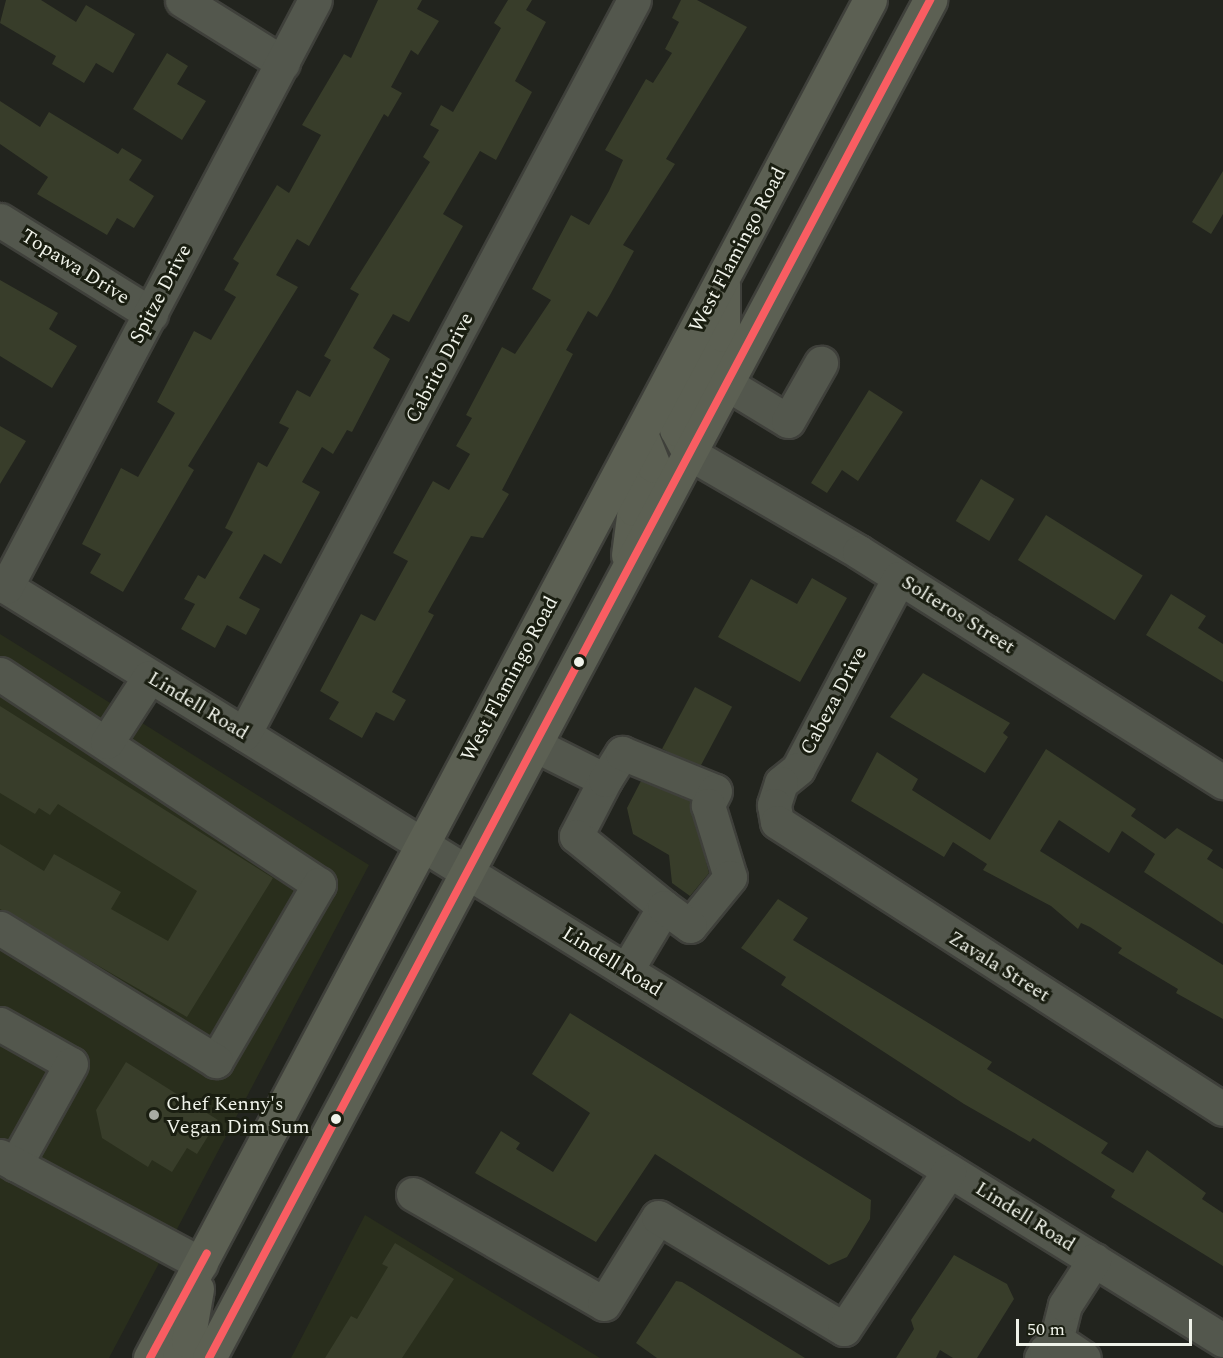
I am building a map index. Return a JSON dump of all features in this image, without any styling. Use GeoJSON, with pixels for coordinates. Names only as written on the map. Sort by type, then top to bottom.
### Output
{"type":"FeatureCollection","features":[{"type":"Feature","properties":{"kind":"main road","name":"West Flamingo Road"},"geometry":{"type":"LineString","coordinates":[[150,1358],[870,0]]}},
{"type":"Feature","properties":{"kind":"main road"},"geometry":{"type":"LineString","coordinates":[[209,1358],[930,0]]}},
{"type":"Feature","properties":{"kind":"main road"},"geometry":{"type":"LineString","coordinates":[[690,453],[676,429],[723,335],[723,278]]}},
{"type":"Feature","properties":{"kind":"main road"},"geometry":{"type":"LineString","coordinates":[[625,574],[634,509],[654,466],[641,433]]}},
{"type":"Feature","properties":{"kind":"main road"},"geometry":{"type":"LineString","coordinates":[[179,1358],[188,1341],[201,1264]]}},
{"type":"Feature","properties":{"kind":"street"},"geometry":{"type":"LineString","coordinates":[[182,0],[283,63]]}},
{"type":"Feature","properties":{"kind":"street","name":"Spitze Drive"},"geometry":{"type":"LineString","coordinates":[[3,585],[151,314],[315,0]]}},
{"type":"Feature","properties":{"kind":"street","name":"Cabrito Drive"},"geometry":{"type":"LineString","coordinates":[[244,734],[634,0]]}},
{"type":"Feature","properties":{"kind":"street","name":"Topawa Drive"},"geometry":{"type":"LineString","coordinates":[[0,220],[151,314]]}},
{"type":"Feature","properties":{"kind":"street"},"geometry":{"type":"LineString","coordinates":[[726,384],[788,421],[821,363]]}},
{"type":"Feature","properties":{"kind":"street","name":"Solteros Street"},"geometry":{"type":"LineString","coordinates":[[690,453],[899,578],[1223,782]]}},
{"type":"Feature","properties":{"kind":"street","name":"Cabeza Drive"},"geometry":{"type":"LineString","coordinates":[[777,822],[774,805],[781,783],[798,769],[899,578]]}},
{"type":"Feature","properties":{"kind":"street","name":"Lindell Road"},"geometry":{"type":"LineString","coordinates":[[3,585],[1223,1340]]}},
{"type":"Feature","properties":{"kind":"street"},"geometry":{"type":"LineString","coordinates":[[0,674],[107,742],[319,884],[216,1061],[0,928]]}},
{"type":"Feature","properties":{"kind":"street"},"geometry":{"type":"LineString","coordinates":[[107,742],[149,676]]}},
{"type":"Feature","properties":{"kind":"street"},"geometry":{"type":"LineString","coordinates":[[535,745],[605,780]]}},
{"type":"Feature","properties":{"kind":"street"},"geometry":{"type":"LineString","coordinates":[[622,753],[715,791],[708,805],[730,877],[690,926],[664,907],[576,836],[622,753]]}},
{"type":"Feature","properties":{"kind":"street","name":"Zavala Street"},"geometry":{"type":"LineString","coordinates":[[777,822],[1223,1109]]}},
{"type":"Feature","properties":{"kind":"street"},"geometry":{"type":"LineString","coordinates":[[627,971],[664,907]]}},
{"type":"Feature","properties":{"kind":"street"},"geometry":{"type":"LineString","coordinates":[[0,1024],[71,1064],[7,1160],[201,1264]]}},
{"type":"Feature","properties":{"kind":"street"},"geometry":{"type":"LineString","coordinates":[[412,1194],[604,1305],[658,1217],[844,1329],[949,1171]]}},
{"type":"Feature","properties":{"kind":"street"},"geometry":{"type":"LineString","coordinates":[[1060,1354],[1065,1305],[1094,1260]]}},
{"type":"Feature","properties":{"kind":"shaded area"},"geometry":{"type":"Polygon","coordinates":[[[0,634],[369,865],[109,1358],[0,1358],[0,634]]]}},
{"type":"Feature","properties":{"kind":"shaded area"},"geometry":{"type":"Polygon","coordinates":[[[365,1215],[600,1358],[291,1358],[365,1215]]]}},
{"type":"Feature","properties":{"kind":"building"},"geometry":{"type":"Polygon","coordinates":[[[6,0],[41,0],[76,22],[86,5],[135,34],[113,73],[96,63],[84,83],[52,64],[56,56],[0,23],[6,0]]]}},
{"type":"Feature","properties":{"kind":"building"},"geometry":{"type":"Polygon","coordinates":[[[378,0],[422,0],[417,9],[439,21],[418,55],[411,50],[391,87],[402,93],[388,117],[384,114],[309,246],[297,239],[276,275],[298,287],[188,466],[194,470],[123,592],[90,573],[101,554],[82,544],[121,468],[138,477],[175,413],[157,402],[194,331],[211,340],[236,297],[224,290],[239,263],[233,259],[277,185],[289,193],[321,135],[302,125],[344,54],[351,58],[378,0]]]}},
{"type":"Feature","properties":{"kind":"building"},"geometry":{"type":"Polygon","coordinates":[[[508,0],[532,0],[526,10],[546,22],[515,81],[532,92],[496,160],[480,151],[443,214],[463,226],[409,322],[393,314],[373,348],[390,359],[352,432],[347,430],[333,454],[322,447],[302,482],[320,492],[281,564],[264,554],[239,598],[260,609],[246,635],[227,625],[215,648],[181,629],[195,604],[184,599],[198,575],[205,579],[233,532],[225,528],[258,462],[267,467],[289,428],[279,423],[297,390],[310,397],[331,360],[324,356],[359,294],[350,289],[430,162],[423,157],[439,130],[430,125],[441,105],[453,112],[501,28],[494,23],[508,0]]]}},
{"type":"Feature","properties":{"kind":"building"},"geometry":{"type":"Polygon","coordinates":[[[681,0],[697,0],[747,27],[666,159],[675,164],[623,245],[634,251],[610,295],[597,317],[588,311],[566,350],[573,354],[502,490],[509,494],[483,538],[471,536],[428,612],[434,615],[392,692],[406,700],[394,721],[376,712],[362,738],[329,719],[339,702],[320,691],[361,614],[375,621],[408,561],[393,553],[433,481],[449,490],[470,454],[456,446],[472,418],[466,415],[502,347],[515,354],[551,300],[532,289],[571,215],[589,225],[609,191],[623,160],[605,150],[646,79],[653,83],[672,53],[665,49],[679,22],[672,18],[681,0]]]}},
{"type":"Feature","properties":{"kind":"building"},"geometry":{"type":"Polygon","coordinates":[[[167,53],[188,66],[177,84],[206,101],[182,140],[133,109],[167,53]]]}},
{"type":"Feature","properties":{"kind":"building"},"geometry":{"type":"Polygon","coordinates":[[[0,101],[40,127],[49,112],[118,154],[122,148],[142,160],[129,180],[154,196],[134,228],[117,218],[107,235],[37,194],[48,177],[0,144],[0,101]]]}},
{"type":"Feature","properties":{"kind":"building"},"geometry":{"type":"Polygon","coordinates":[[[1223,171],[1223,214],[1211,234],[1192,222],[1223,171]]]}},
{"type":"Feature","properties":{"kind":"building"},"geometry":{"type":"Polygon","coordinates":[[[0,280],[58,313],[49,329],[77,346],[52,388],[0,356],[0,280]]]}},
{"type":"Feature","properties":{"kind":"building"},"geometry":{"type":"Polygon","coordinates":[[[869,390],[903,412],[858,481],[842,470],[827,493],[811,483],[869,390]]]}},
{"type":"Feature","properties":{"kind":"building"},"geometry":{"type":"Polygon","coordinates":[[[0,426],[26,441],[0,484],[0,426]]]}},
{"type":"Feature","properties":{"kind":"building"},"geometry":{"type":"Polygon","coordinates":[[[981,479],[1014,499],[989,541],[956,521],[981,479]]]}},
{"type":"Feature","properties":{"kind":"building"},"geometry":{"type":"Polygon","coordinates":[[[1046,515],[1143,575],[1115,620],[1018,560],[1046,515]]]}},
{"type":"Feature","properties":{"kind":"building"},"geometry":{"type":"Polygon","coordinates":[[[812,578],[847,598],[800,682],[718,637],[751,579],[797,604],[812,578]]]}},
{"type":"Feature","properties":{"kind":"building"},"geometry":{"type":"Polygon","coordinates":[[[1171,594],[1206,616],[1198,628],[1223,644],[1223,682],[1146,635],[1171,594]]]}},
{"type":"Feature","properties":{"kind":"building"},"geometry":{"type":"Polygon","coordinates":[[[923,673],[1010,723],[1003,733],[1008,737],[985,773],[890,717],[923,673]]]}},
{"type":"Feature","properties":{"kind":"building"},"geometry":{"type":"Polygon","coordinates":[[[695,687],[732,707],[699,769],[662,749],[695,687]]]}},
{"type":"Feature","properties":{"kind":"building"},"geometry":{"type":"Polygon","coordinates":[[[0,706],[273,878],[187,1017],[0,909],[0,844],[44,871],[54,854],[121,892],[111,909],[168,941],[197,891],[58,804],[50,815],[39,808],[35,814],[0,793],[0,706]]]}},
{"type":"Feature","properties":{"kind":"building"},"geometry":{"type":"Polygon","coordinates":[[[1046,749],[1136,809],[1131,816],[1165,839],[1177,828],[1213,850],[1207,859],[1223,869],[1223,924],[1144,872],[1155,854],[1122,831],[1109,853],[1059,820],[1040,851],[1223,965],[1223,1019],[1176,993],[1178,989],[1118,953],[1122,948],[1090,927],[1081,923],[1078,929],[1051,906],[983,870],[987,864],[953,842],[944,857],[851,801],[877,752],[918,779],[912,790],[990,840],[1046,749]]]}},
{"type":"Feature","properties":{"kind":"building"},"geometry":{"type":"Polygon","coordinates":[[[641,781],[691,801],[709,873],[690,896],[672,883],[669,855],[633,834],[627,808],[641,781]]]}},
{"type":"Feature","properties":{"kind":"building"},"geometry":{"type":"Polygon","coordinates":[[[778,899],[808,918],[793,940],[992,1062],[987,1069],[1108,1143],[1101,1153],[1133,1173],[1147,1150],[1206,1193],[1202,1199],[1223,1213],[1223,1266],[1111,1197],[1115,1190],[1033,1138],[1030,1142],[964,1104],[781,985],[786,977],[741,948],[778,899]]]}},
{"type":"Feature","properties":{"kind":"building"},"geometry":{"type":"Polygon","coordinates":[[[570,1013],[871,1200],[870,1219],[847,1257],[829,1265],[655,1154],[596,1242],[475,1173],[501,1131],[520,1143],[516,1149],[553,1172],[590,1113],[532,1074],[570,1013]]]}},
{"type":"Feature","properties":{"kind":"building","name":"Chef Kenny's Vegan Dim Sum"},"geometry":{"type":"Polygon","coordinates":[[[126,1062],[218,1120],[197,1154],[187,1148],[172,1172],[152,1160],[148,1167],[102,1138],[96,1110],[126,1062]]]}},
{"type":"Feature","properties":{"kind":"building"},"geometry":{"type":"Polygon","coordinates":[[[395,1243],[454,1279],[402,1358],[325,1358],[351,1316],[357,1319],[388,1267],[382,1264],[395,1243]]]}},
{"type":"Feature","properties":{"kind":"building"},"geometry":{"type":"Polygon","coordinates":[[[954,1255],[1007,1284],[1014,1299],[977,1358],[953,1358],[940,1350],[936,1358],[896,1358],[914,1329],[911,1320],[954,1255]]]}},
{"type":"Feature","properties":{"kind":"building"},"geometry":{"type":"Polygon","coordinates":[[[676,1281],[682,1282],[805,1358],[657,1358],[636,1343],[676,1281]]]}},
{"type":"Feature","properties":{"kind":"transit line"},"geometry":{"type":"LineString","coordinates":[[209,1358],[930,0]]}},
{"type":"Feature","properties":{"kind":"transit line"},"geometry":{"type":"LineString","coordinates":[[150,1358],[207,1253]]}},
{"type":"Feature","properties":{"kind":"place","name":"Chef Kenny's Vegan Dim Sum"},"geometry":{"type":"Point","coordinates":[154,1115]}}]}
